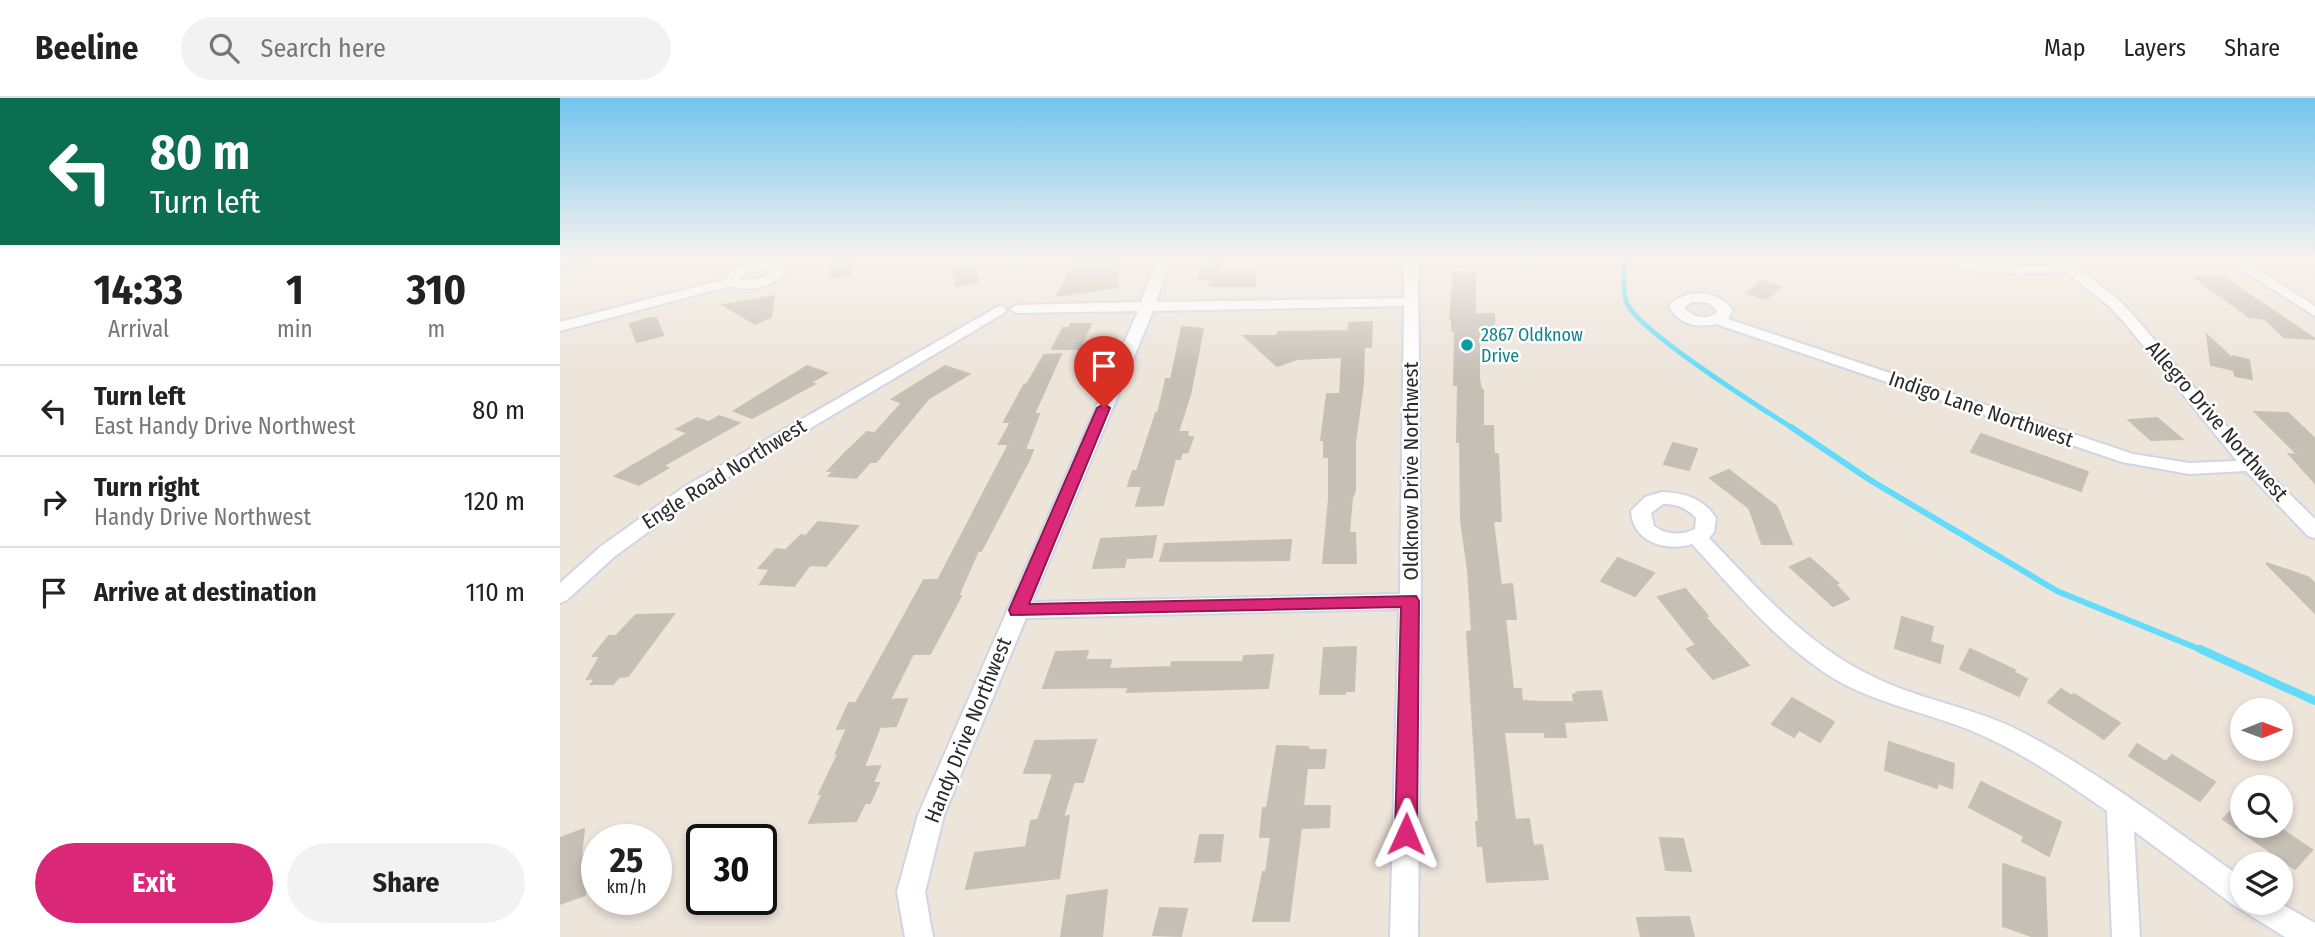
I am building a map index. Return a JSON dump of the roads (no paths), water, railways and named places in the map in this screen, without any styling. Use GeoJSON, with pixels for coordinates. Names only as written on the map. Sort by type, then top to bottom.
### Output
{"type":"FeatureCollection","features":[{"type":"Feature","properties":{"kind":"street"},"geometry":{"type":"LineString","coordinates":[[560,327],[677,296]]}},
{"type":"Feature","properties":{"kind":"street","name":"Handy Drive Northwest"},"geometry":{"type":"LineString","coordinates":[[919,937],[911,892],[931,815],[1151,296]]}},
{"type":"Feature","properties":{"kind":"street","name":"Oldknow Drive Northwest"},"geometry":{"type":"LineString","coordinates":[[1404,937],[1410,601],[1411,296]]}},
{"type":"Feature","properties":{"kind":"street","name":"Allegro Drive Northwest"},"geometry":{"type":"LineString","coordinates":[[2105,296],[2129,319],[2250,465],[2315,531]]}},
{"type":"Feature","properties":{"kind":"street"},"geometry":{"type":"LineString","coordinates":[[2290,296],[2315,312]]}},
{"type":"Feature","properties":{"kind":"street"},"geometry":{"type":"LineString","coordinates":[[1017,309],[1411,302]]}},
{"type":"Feature","properties":{"kind":"street","name":"Engle Road Northwest"},"geometry":{"type":"LineString","coordinates":[[560,595],[607,552],[659,513],[999,310]]}},
{"type":"Feature","properties":{"kind":"street","name":"Indigo Lane Northwest"},"geometry":{"type":"LineString","coordinates":[[1718,320],[2128,458],[2197,470],[2226,470],[2250,465]]}},
{"type":"Feature","properties":{"kind":"street"},"geometry":{"type":"LineString","coordinates":[[1697,537],[1786,631],[1825,662],[1874,688],[1955,714],[2006,735],[2057,763],[2120,805],[2230,886]]}},
{"type":"Feature","properties":{"kind":"street"},"geometry":{"type":"LineString","coordinates":[[1018,610],[1410,601]]}},
{"type":"Feature","properties":{"kind":"street"},"geometry":{"type":"LineString","coordinates":[[2120,805],[2126,937]]}},
{"type":"Feature","properties":{"kind":"street"},"geometry":{"type":"LineString","coordinates":[[2274,915],[2312,937]]}},
{"type":"Feature","properties":{"kind":"waterway"},"geometry":{"type":"LineString","coordinates":[[1625,296],[1634,314],[1675,349],[1794,429]]}},
{"type":"Feature","properties":{"kind":"waterway"},"geometry":{"type":"LineString","coordinates":[[1794,429],[1870,480],[2057,591],[2204,651]]}},
{"type":"Feature","properties":{"kind":"waterway"},"geometry":{"type":"LineString","coordinates":[[2200,649],[2315,701]]}},
{"type":"Feature","properties":{"kind":"place","name":"2867 Oldknow Drive"},"geometry":{"type":"Point","coordinates":[1467,345]}}]}
